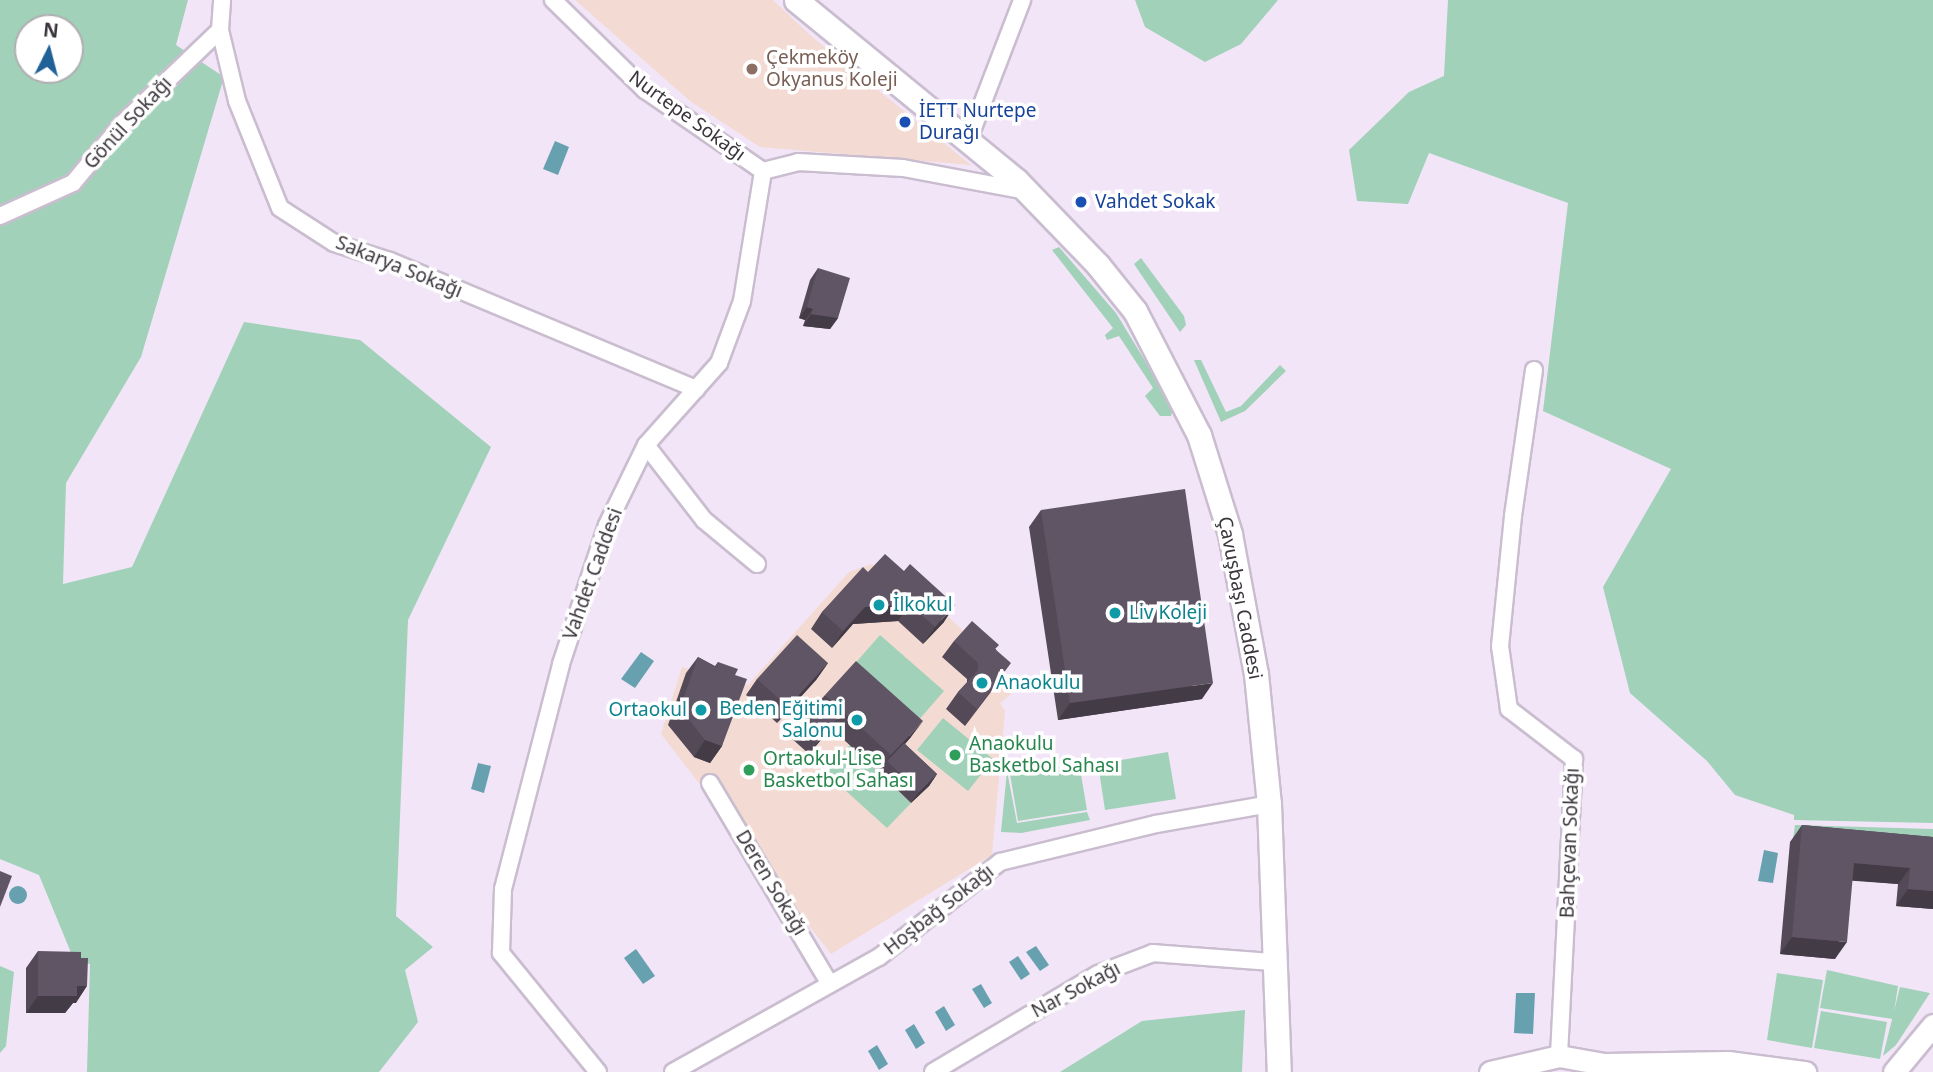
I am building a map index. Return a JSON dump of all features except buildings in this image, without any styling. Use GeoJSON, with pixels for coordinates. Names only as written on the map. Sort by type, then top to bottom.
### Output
{"type":"FeatureCollection","features":[{"type":"Feature","properties":{"kind":"main road","name":"Çavuşbaşı Caddesi"},"geometry":{"type":"LineString","coordinates":[[796,0],[1026,191],[1098,265],[1135,310],[1199,435],[1230,534],[1256,674],[1269,804],[1279,1072]]}},
{"type":"Feature","properties":{"kind":"street"},"geometry":{"type":"LineString","coordinates":[[220,30],[222,0]]}},
{"type":"Feature","properties":{"kind":"street","name":"Nurtepe Sokağı"},"geometry":{"type":"LineString","coordinates":[[553,0],[645,90],[763,171]]}},
{"type":"Feature","properties":{"kind":"street"},"geometry":{"type":"LineString","coordinates":[[968,141],[1022,0]]}},
{"type":"Feature","properties":{"kind":"street","name":"Gönül Sokağı"},"geometry":{"type":"LineString","coordinates":[[0,216],[73,183],[123,123],[220,30]]}},
{"type":"Feature","properties":{"kind":"street","name":"Sakarya Sokağı"},"geometry":{"type":"LineString","coordinates":[[220,30],[237,102],[280,208],[334,243],[390,261],[696,389]]}},
{"type":"Feature","properties":{"kind":"street"},"geometry":{"type":"LineString","coordinates":[[763,171],[798,162],[903,169],[1026,191]]}},
{"type":"Feature","properties":{"kind":"street","name":"Vahdet Caddesi"},"geometry":{"type":"LineString","coordinates":[[598,1072],[501,953],[503,889],[561,664],[607,525],[646,445],[719,363],[742,301],[763,171]]}},
{"type":"Feature","properties":{"kind":"street","name":"Bahçevan Sokağı"},"geometry":{"type":"LineString","coordinates":[[1534,370],[1513,516],[1500,646],[1509,709],[1574,759],[1559,1056]]}},
{"type":"Feature","properties":{"kind":"street"},"geometry":{"type":"LineString","coordinates":[[646,445],[704,520],[757,564]]}},
{"type":"Feature","properties":{"kind":"street","name":"Deren Sokağı"},"geometry":{"type":"LineString","coordinates":[[710,783],[830,984]]}},
{"type":"Feature","properties":{"kind":"street","name":"Hoşbağ Sokağı"},"geometry":{"type":"LineString","coordinates":[[673,1072],[879,957],[1000,862],[1156,824],[1269,804]]}},
{"type":"Feature","properties":{"kind":"street","name":"Nar Sokağı"},"geometry":{"type":"LineString","coordinates":[[933,1072],[1098,974],[1153,953],[1274,962]]}},
{"type":"Feature","properties":{"kind":"street"},"geometry":{"type":"LineString","coordinates":[[1894,1072],[1933,1025]]}},
{"type":"Feature","properties":{"kind":"street"},"geometry":{"type":"LineString","coordinates":[[1490,1072],[1559,1056],[1605,1068],[1728,1062],[1805,1072]]}},
{"type":"Feature","properties":{"kind":"shaded area","name":"Çekmeköy Okyanus Koleji"},"geometry":{"type":"Polygon","coordinates":[[[575,0],[773,0],[811,36],[971,165],[760,147],[690,101],[575,0]]]}},
{"type":"Feature","properties":{"kind":"shaded area"},"geometry":{"type":"Polygon","coordinates":[[[871,564],[897,572],[919,590],[968,635],[1012,693],[1000,703],[1005,711],[992,855],[831,954],[661,734],[682,667],[748,685],[849,572],[871,564]]]}},
{"type":"Feature","properties":{"kind":"green space"},"geometry":{"type":"Polygon","coordinates":[[[0,0],[188,0],[176,45],[224,77],[141,357],[66,483],[63,584],[132,567],[244,322],[360,340],[491,447],[408,620],[396,916],[433,947],[405,970],[418,1022],[379,1072],[87,1072],[90,964],[74,960],[39,875],[0,859],[0,0]]]}},
{"type":"Feature","properties":{"kind":"green space"},"geometry":{"type":"Polygon","coordinates":[[[1135,0],[1278,0],[1241,44],[1205,62],[1145,27],[1135,0]]]}},
{"type":"Feature","properties":{"kind":"green space"},"geometry":{"type":"Polygon","coordinates":[[[1448,0],[1933,0],[1933,823],[1794,820],[1794,815],[1735,795],[1707,761],[1630,693],[1603,587],[1671,469],[1543,411],[1568,203],[1429,153],[1408,204],[1357,201],[1349,150],[1409,92],[1444,76],[1448,0]]]}},
{"type":"Feature","properties":{"kind":"green space"},"geometry":{"type":"Polygon","coordinates":[[[1059,247],[1116,313],[1173,407],[1171,416],[1160,416],[1145,396],[1153,388],[1119,336],[1107,340],[1105,335],[1113,328],[1052,250],[1059,247]]]}},
{"type":"Feature","properties":{"kind":"green space"},"geometry":{"type":"Polygon","coordinates":[[[1141,258],[1184,316],[1186,325],[1180,332],[1134,264],[1141,258]]]}},
{"type":"Feature","properties":{"kind":"green space"},"geometry":{"type":"Polygon","coordinates":[[[1194,360],[1201,360],[1226,412],[1241,406],[1280,365],[1286,371],[1245,411],[1221,422],[1194,360]]]}},
{"type":"Feature","properties":{"kind":"green space"},"geometry":{"type":"Polygon","coordinates":[[[880,635],[944,691],[909,731],[845,675],[880,635]]]}},
{"type":"Feature","properties":{"kind":"green space","name":"Anaokulu Basketbol Sahası"},"geometry":{"type":"Polygon","coordinates":[[[943,718],[993,759],[968,791],[917,750],[943,718]]]}},
{"type":"Feature","properties":{"kind":"green space"},"geometry":{"type":"Polygon","coordinates":[[[850,745],[911,803],[887,828],[825,772],[850,745]]]}},
{"type":"Feature","properties":{"kind":"green space"},"geometry":{"type":"Polygon","coordinates":[[[1168,752],[1176,799],[1105,810],[1098,764],[1168,752]]]}},
{"type":"Feature","properties":{"kind":"green space","name":"Ortaokul-Lise Basketbol Sahası"},"geometry":{"type":"Polygon","coordinates":[[[749,761],[757,766],[758,770],[753,778],[749,779],[741,774],[740,770],[745,762],[749,761]]]}},
{"type":"Feature","properties":{"kind":"green space"},"geometry":{"type":"Polygon","coordinates":[[[1079,763],[1087,810],[1018,821],[1010,774],[1079,763]]]}},
{"type":"Feature","properties":{"kind":"green space"},"geometry":{"type":"Polygon","coordinates":[[[1007,771],[1017,823],[1087,812],[1090,820],[1021,833],[1001,832],[1007,771]]]}},
{"type":"Feature","properties":{"kind":"green space"},"geometry":{"type":"Polygon","coordinates":[[[1795,825],[1933,829],[1933,852],[1793,839],[1795,825]]]}},
{"type":"Feature","properties":{"kind":"green space"},"geometry":{"type":"Polygon","coordinates":[[[0,966],[14,972],[6,1046],[0,1053],[0,966]]]}},
{"type":"Feature","properties":{"kind":"green space"},"geometry":{"type":"Polygon","coordinates":[[[1827,970],[1898,986],[1893,1019],[1820,1008],[1827,970]]]}},
{"type":"Feature","properties":{"kind":"green space"},"geometry":{"type":"Polygon","coordinates":[[[1777,973],[1823,980],[1812,1048],[1767,1040],[1777,973]]]}},
{"type":"Feature","properties":{"kind":"green space"},"geometry":{"type":"Polygon","coordinates":[[[1900,987],[1930,993],[1896,1045],[1883,1056],[1900,987]]]}},
{"type":"Feature","properties":{"kind":"green space"},"geometry":{"type":"Polygon","coordinates":[[[1245,1010],[1242,1072],[1060,1072],[1142,1021],[1245,1010]]]}},
{"type":"Feature","properties":{"kind":"green space"},"geometry":{"type":"Polygon","coordinates":[[[1821,1011],[1887,1022],[1880,1059],[1814,1048],[1821,1011]]]}},
{"type":"Feature","properties":{"kind":"water"},"geometry":{"type":"Polygon","coordinates":[[[555,141],[569,147],[558,175],[543,169],[555,141]]]}},
{"type":"Feature","properties":{"kind":"water"},"geometry":{"type":"Polygon","coordinates":[[[641,652],[654,661],[635,688],[621,679],[641,652]]]}},
{"type":"Feature","properties":{"kind":"water"},"geometry":{"type":"Polygon","coordinates":[[[478,763],[491,766],[484,793],[471,789],[478,763]]]}},
{"type":"Feature","properties":{"kind":"water"},"geometry":{"type":"Polygon","coordinates":[[[1764,850],[1778,853],[1773,883],[1758,881],[1764,850]]]}},
{"type":"Feature","properties":{"kind":"water"},"geometry":{"type":"Polygon","coordinates":[[[14,886],[22,886],[27,895],[25,902],[14,904],[9,899],[9,891],[14,886]]]}},
{"type":"Feature","properties":{"kind":"water"},"geometry":{"type":"Polygon","coordinates":[[[1036,946],[1049,965],[1040,971],[1026,952],[1036,946]]]}},
{"type":"Feature","properties":{"kind":"water"},"geometry":{"type":"Polygon","coordinates":[[[636,949],[655,976],[643,984],[624,958],[636,949]]]}},
{"type":"Feature","properties":{"kind":"water"},"geometry":{"type":"Polygon","coordinates":[[[1018,956],[1030,974],[1021,980],[1009,962],[1018,956]]]}},
{"type":"Feature","properties":{"kind":"water"},"geometry":{"type":"Polygon","coordinates":[[[981,984],[992,1003],[984,1008],[972,989],[981,984]]]}},
{"type":"Feature","properties":{"kind":"water"},"geometry":{"type":"Polygon","coordinates":[[[1516,993],[1535,993],[1533,1034],[1514,1033],[1516,993]]]}},
{"type":"Feature","properties":{"kind":"water"},"geometry":{"type":"Polygon","coordinates":[[[944,1006],[955,1025],[946,1031],[935,1012],[944,1006]]]}},
{"type":"Feature","properties":{"kind":"water"},"geometry":{"type":"Polygon","coordinates":[[[914,1024],[925,1043],[916,1049],[905,1030],[914,1024]]]}},
{"type":"Feature","properties":{"kind":"water"},"geometry":{"type":"Polygon","coordinates":[[[877,1045],[888,1064],[879,1070],[868,1051],[877,1045]]]}},
{"type":"Feature","properties":{"kind":"place","name":"Çekmeköy Okyanus Koleji"},"geometry":{"type":"Point","coordinates":[752,69]}},
{"type":"Feature","properties":{"kind":"place","name":"İETT Nurtepe Durağı"},"geometry":{"type":"Point","coordinates":[905,122]}},
{"type":"Feature","properties":{"kind":"place","name":"Vahdet Sokak"},"geometry":{"type":"Point","coordinates":[1081,202]}},
{"type":"Feature","properties":{"kind":"place","name":"İlkokul"},"geometry":{"type":"Point","coordinates":[879,605]}},
{"type":"Feature","properties":{"kind":"place","name":"Liv Koleji"},"geometry":{"type":"Point","coordinates":[1115,613]}},
{"type":"Feature","properties":{"kind":"place","name":"Anaokulu"},"geometry":{"type":"Point","coordinates":[982,683]}},
{"type":"Feature","properties":{"kind":"place","name":"Ortaokul"},"geometry":{"type":"Point","coordinates":[701,710]}},
{"type":"Feature","properties":{"kind":"place","name":"Beden Eğitimi Salonu"},"geometry":{"type":"Point","coordinates":[857,720]}},
{"type":"Feature","properties":{"kind":"place","name":"Anaokulu Basketbol Sahası"},"geometry":{"type":"Point","coordinates":[955,755]}},
{"type":"Feature","properties":{"kind":"place","name":"Ortaokul-Lise Basketbol Sahası"},"geometry":{"type":"Point","coordinates":[749,770]}}]}
